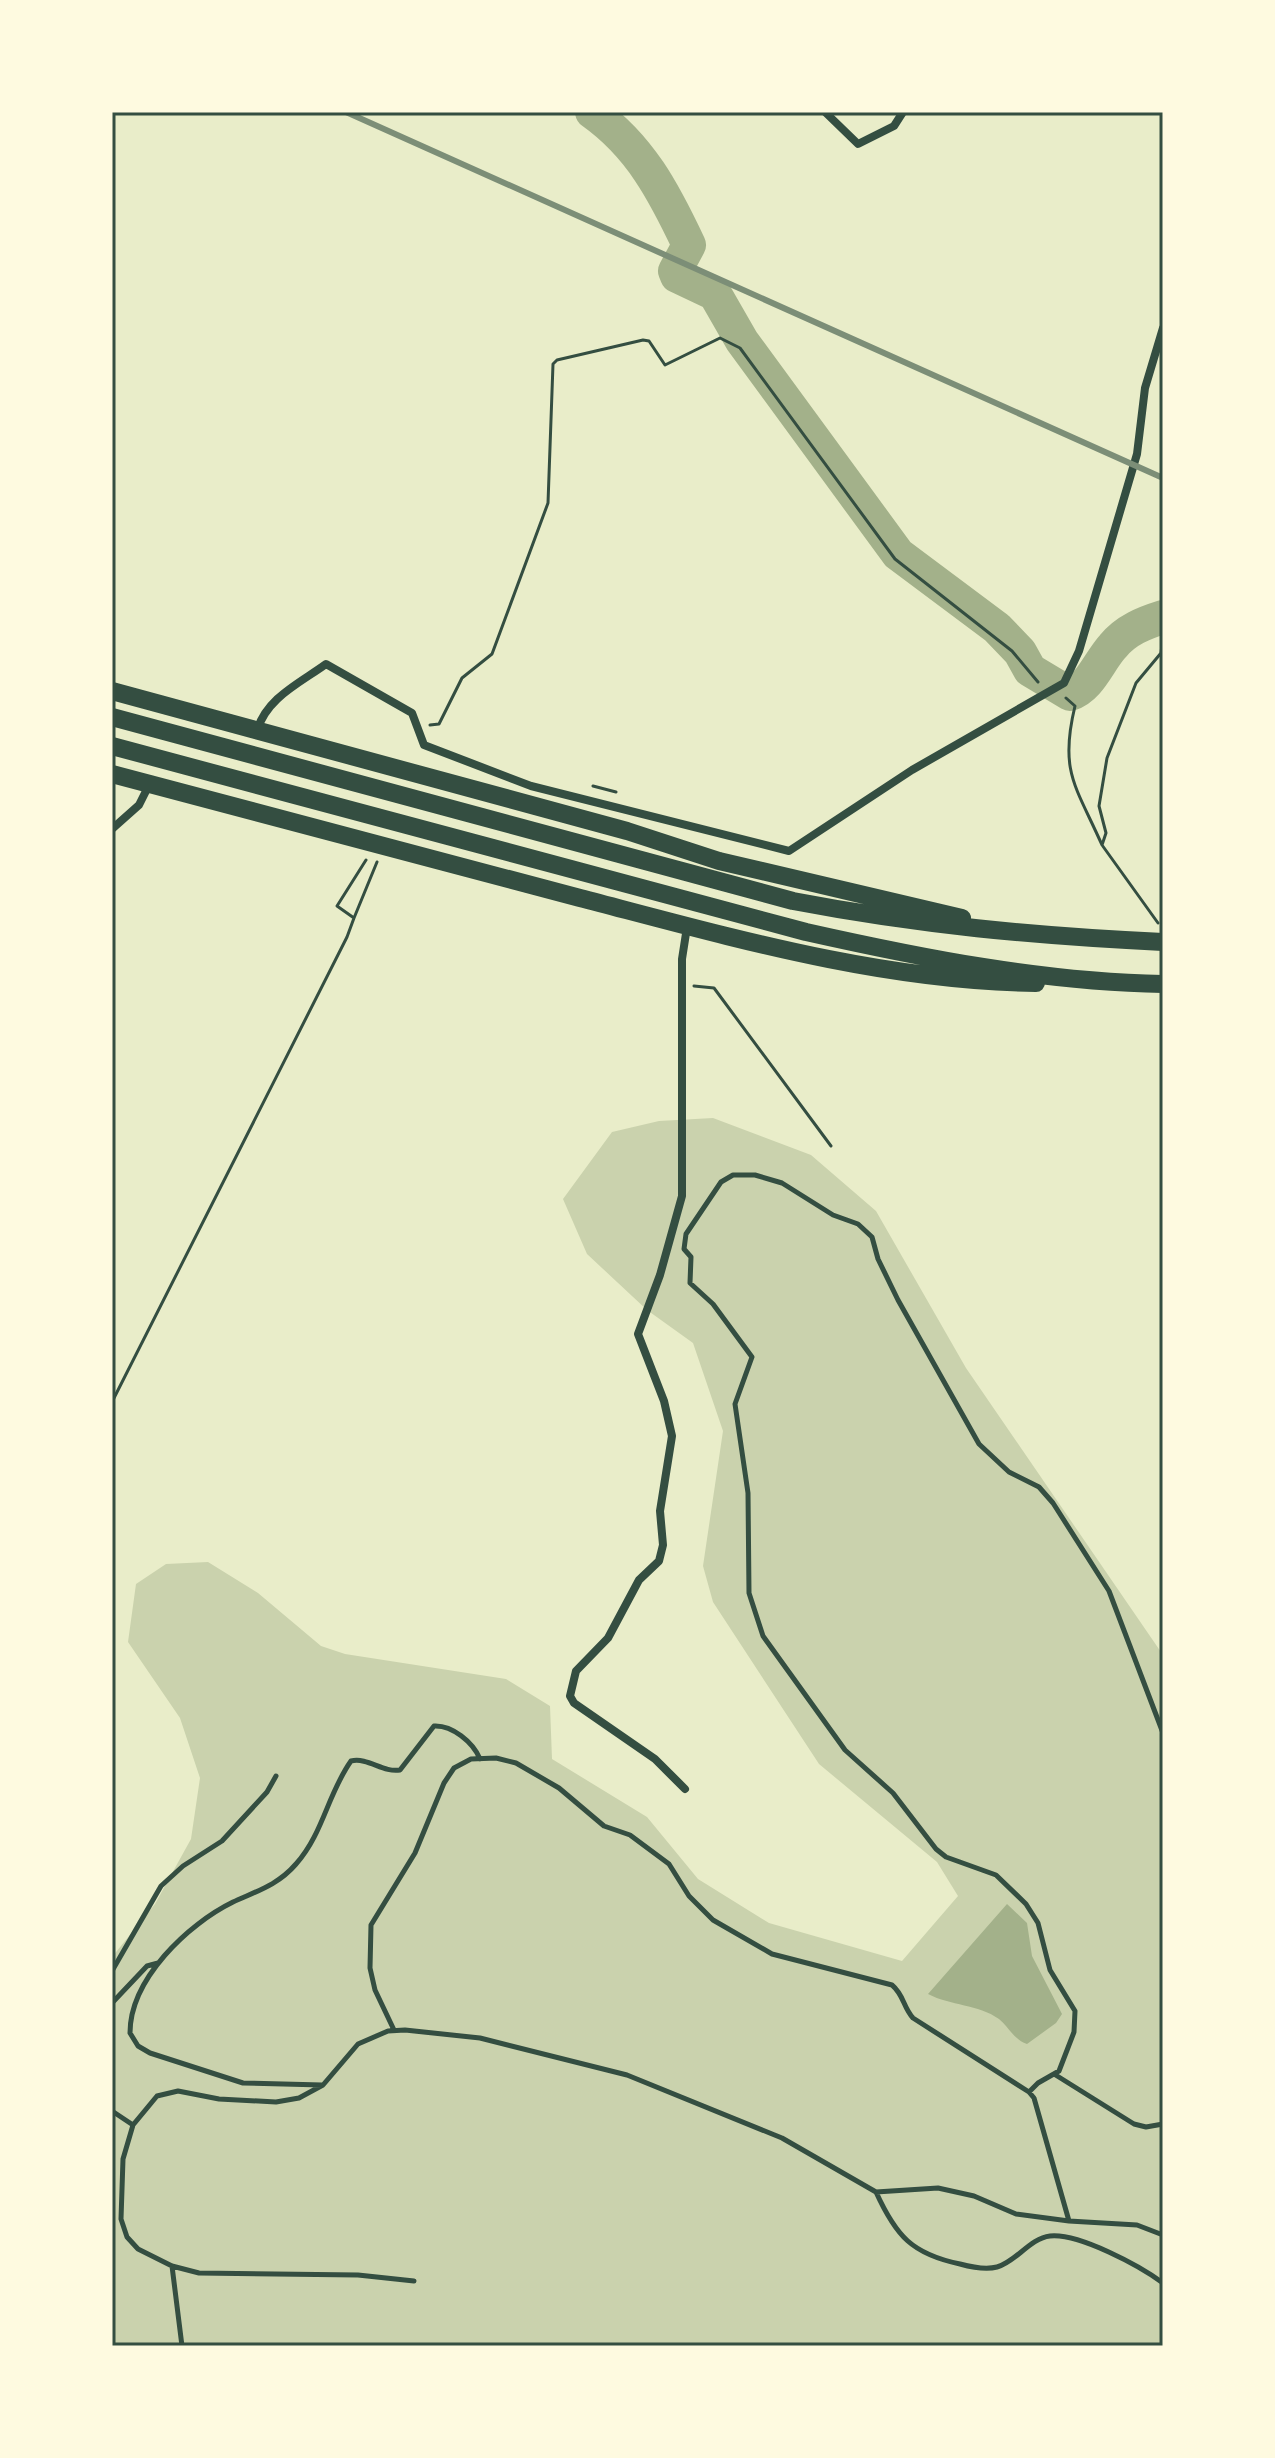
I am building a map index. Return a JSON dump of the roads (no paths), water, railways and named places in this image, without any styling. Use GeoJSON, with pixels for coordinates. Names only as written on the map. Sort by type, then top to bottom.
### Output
{"type":"FeatureCollection","features":[{"type":"Feature","properties":{"kind":"highway"},"geometry":{"type":"LineString","coordinates":[[112,691],[601,825],[719,861],[1047,936]]}},
{"type":"Feature","properties":{"kind":"highway"},"geometry":{"type":"LineString","coordinates":[[112,717],[793,901],[900,922],[1047,936],[1162,942]]}},
{"type":"Feature","properties":{"kind":"highway"},"geometry":{"type":"LineString","coordinates":[[112,746],[806,932],[914,956],[1119,983]]}},
{"type":"Feature","properties":{"kind":"highway"},"geometry":{"type":"LineString","coordinates":[[112,774],[687,926],[908,975],[978,982],[1163,984]]}},
{"type":"Feature","properties":{"kind":"street"},"geometry":{"type":"LineString","coordinates":[[825,112],[858,144],[894,126],[903,112]]}},
{"type":"Feature","properties":{"kind":"street"},"geometry":{"type":"LineString","coordinates":[[256,731],[261,715],[269,705],[326,664],[412,713],[424,745],[441,754],[531,786],[789,851],[912,770],[1058,688],[1079,651],[1137,454],[1145,388],[1163,328]]}},
{"type":"Feature","properties":{"kind":"street"},"geometry":{"type":"LineString","coordinates":[[112,829],[139,805],[150,784]]}},
{"type":"Feature","properties":{"kind":"street"},"geometry":{"type":"LineString","coordinates":[[601,825],[606,804]]}},
{"type":"Feature","properties":{"kind":"street"},"geometry":{"type":"LineString","coordinates":[[685,1789],[655,1759],[574,1703],[570,1696],[576,1671],[608,1638],[639,1580],[659,1561],[663,1545],[660,1511],[672,1436],[664,1401],[638,1334],[660,1275],[682,1196],[682,988],[687,926]]}},
{"type":"Feature","properties":{"kind":"lane"},"geometry":{"type":"LineString","coordinates":[[1029,2092],[1063,2064],[1077,2022],[1075,2011],[1050,1970],[1041,1930],[1026,1904],[996,1875],[946,1857],[936,1849],[893,1793],[845,1750],[778,1661],[758,1623],[749,1593],[748,1493],[735,1404],[752,1357],[713,1304],[690,1283],[691,1257],[684,1249],[686,1234],[721,1182],[733,1175],[755,1175],[782,1183],[833,1215],[858,1224],[872,1237],[878,1259],[898,1300],[979,1444],[1009,1472],[1039,1487],[1053,1503],[1109,1591],[1163,1733]]}},
{"type":"Feature","properties":{"kind":"lane"},"geometry":{"type":"LineString","coordinates":[[323,2085],[243,2083],[165,2059],[138,2046],[130,2033],[139,1994],[159,1963],[182,1939],[218,1912],[272,1886],[296,1865],[322,1824],[341,1774],[351,1761],[358,1759],[388,1770],[400,1770],[434,1726],[438,1725],[450,1729],[475,1748],[480,1759]]}},
{"type":"Feature","properties":{"kind":"lane"},"geometry":{"type":"LineString","coordinates":[[394,2030],[375,1990],[370,1968],[371,1925],[415,1853],[444,1783],[454,1768],[480,1759],[516,1763],[559,1788],[604,1826],[630,1835],[669,1864],[689,1896],[713,1920],[772,1954],[892,1985],[904,1995],[906,2010],[913,2018],[1029,2092],[1034,2098],[1069,2221]]}},
{"type":"Feature","properties":{"kind":"lane"},"geometry":{"type":"LineString","coordinates":[[112,1971],[161,1886],[183,1866],[222,1841],[267,1792],[276,1776]]}},
{"type":"Feature","properties":{"kind":"lane"},"geometry":{"type":"LineString","coordinates":[[112,2003],[147,1966],[159,1963]]}},
{"type":"Feature","properties":{"kind":"lane"},"geometry":{"type":"LineString","coordinates":[[414,2281],[358,2275],[199,2273],[172,2266],[138,2249],[127,2237],[121,2219],[123,2159],[133,2125],[157,2096],[178,2091],[219,2099],[276,2102],[299,2098],[323,2085],[358,2044],[394,2030],[480,2038],[627,2075],[782,2138],[876,2192],[898,2232],[915,2249],[942,2260],[972,2267],[998,2267],[1046,2236],[1062,2236],[1124,2259],[1163,2283]]}},
{"type":"Feature","properties":{"kind":"lane"},"geometry":{"type":"LineString","coordinates":[[1054,2074],[1134,2124],[1146,2127],[1163,2124]]}},
{"type":"Feature","properties":{"kind":"lane"},"geometry":{"type":"LineString","coordinates":[[112,2111],[133,2125]]}},
{"type":"Feature","properties":{"kind":"lane"},"geometry":{"type":"LineString","coordinates":[[876,2192],[938,2188],[974,2196],[1016,2214],[1137,2225],[1163,2235]]}},
{"type":"Feature","properties":{"kind":"lane"},"geometry":{"type":"LineString","coordinates":[[172,2266],[182,2346]]}},
{"type":"Feature","properties":{"kind":"waterway"},"geometry":{"type":"LineString","coordinates":[[592,112],[637,155],[670,207],[689,245],[675,271],[677,276],[715,294],[742,341],[898,554],[997,628],[1020,652],[1030,670],[1070,694],[1089,680],[1118,640],[1130,631],[1163,617]]}},
{"type":"Feature","properties":{"kind":"railway"},"geometry":{"type":"LineString","coordinates":[[346,112],[1163,478]]}}]}
